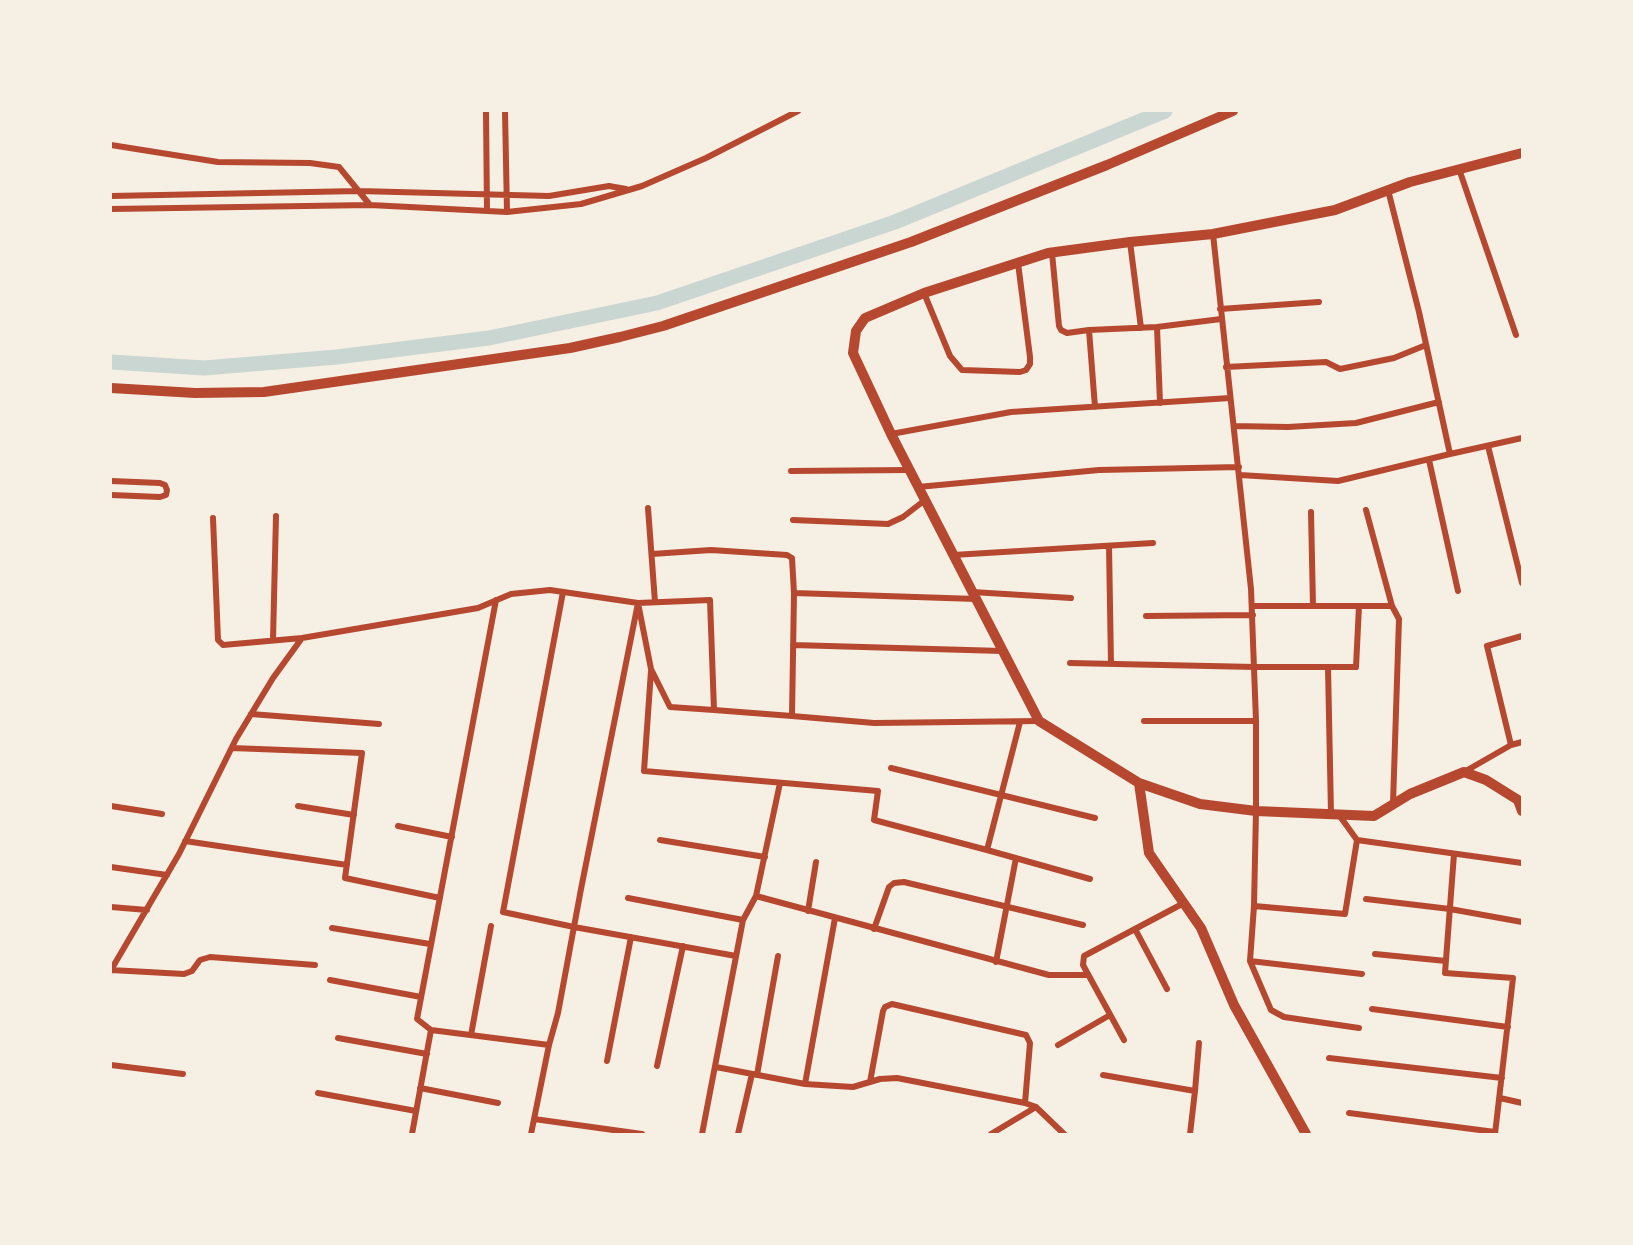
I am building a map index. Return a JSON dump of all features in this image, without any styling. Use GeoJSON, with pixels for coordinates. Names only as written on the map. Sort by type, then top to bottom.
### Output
{"type":"FeatureCollection","features":[{"type":"Feature","properties":{"kind":"street"},"geometry":{"type":"LineString","coordinates":[[486,111],[487,211]]}},
{"type":"Feature","properties":{"kind":"street"},"geometry":{"type":"LineString","coordinates":[[505,111],[507,212]]}},
{"type":"Feature","properties":{"kind":"street"},"geometry":{"type":"LineString","coordinates":[[111,209],[370,205],[507,212],[581,204],[630,189],[706,158],[798,111]]}},
{"type":"Feature","properties":{"kind":"street"},"geometry":{"type":"LineString","coordinates":[[111,388],[203,393],[264,392],[570,348],[620,338],[663,326],[911,242],[1107,165],[1233,111]]}},
{"type":"Feature","properties":{"kind":"street"},"geometry":{"type":"LineString","coordinates":[[111,145],[218,162],[310,163],[339,167],[370,205]]}},
{"type":"Feature","properties":{"kind":"street"},"geometry":{"type":"LineString","coordinates":[[1522,153],[1410,182],[1335,210],[1213,234],[1130,242],[1053,253],[1018,263],[924,293],[865,318],[856,331],[853,353],[909,470],[1039,721],[1139,783],[1200,804],[1256,811],[1374,816],[1410,795],[1464,772],[1511,745],[1522,742]]}},
{"type":"Feature","properties":{"kind":"street"},"geometry":{"type":"LineString","coordinates":[[1459,169],[1516,335]]}},
{"type":"Feature","properties":{"kind":"street"},"geometry":{"type":"LineString","coordinates":[[111,196],[359,191],[549,195],[609,186],[630,189]]}},
{"type":"Feature","properties":{"kind":"street"},"geometry":{"type":"LineString","coordinates":[[1388,190],[1450,454]]}},
{"type":"Feature","properties":{"kind":"street"},"geometry":{"type":"LineString","coordinates":[[1213,234],[1252,606],[1255,667],[1256,811],[1250,961],[1267,1004],[1276,1014],[1359,1028]]}},
{"type":"Feature","properties":{"kind":"street"},"geometry":{"type":"LineString","coordinates":[[1130,242],[1140,327]]}},
{"type":"Feature","properties":{"kind":"street"},"geometry":{"type":"LineString","coordinates":[[1053,253],[1061,330],[1067,333],[1157,327],[1221,319]]}},
{"type":"Feature","properties":{"kind":"street"},"geometry":{"type":"LineString","coordinates":[[924,293],[950,356],[962,370],[1020,372],[1026,370],[1030,364],[1030,357],[1018,263]]}},
{"type":"Feature","properties":{"kind":"street"},"geometry":{"type":"LineString","coordinates":[[1220,309],[1319,302]]}},
{"type":"Feature","properties":{"kind":"street"},"geometry":{"type":"LineString","coordinates":[[1157,327],[1160,403]]}},
{"type":"Feature","properties":{"kind":"street"},"geometry":{"type":"LineString","coordinates":[[1089,330],[1095,407]]}},
{"type":"Feature","properties":{"kind":"street"},"geometry":{"type":"LineString","coordinates":[[1226,367],[1326,362],[1340,369],[1394,358],[1426,345]]}},
{"type":"Feature","properties":{"kind":"street"},"geometry":{"type":"LineString","coordinates":[[891,434],[1011,412],[1230,398]]}},
{"type":"Feature","properties":{"kind":"street"},"geometry":{"type":"LineString","coordinates":[[1234,426],[1288,427],[1356,423],[1438,402]]}},
{"type":"Feature","properties":{"kind":"street"},"geometry":{"type":"LineString","coordinates":[[918,487],[1099,470],[1239,471],[1338,481],[1522,438]]}},
{"type":"Feature","properties":{"kind":"street"},"geometry":{"type":"LineString","coordinates":[[1488,446],[1522,583]]}},
{"type":"Feature","properties":{"kind":"street"},"geometry":{"type":"LineString","coordinates":[[1429,460],[1458,591]]}},
{"type":"Feature","properties":{"kind":"street"},"geometry":{"type":"LineString","coordinates":[[791,471],[909,470]]}},
{"type":"Feature","properties":{"kind":"street"},"geometry":{"type":"LineString","coordinates":[[111,481],[160,483],[165,485],[166,490],[166,495],[160,497],[111,495]]}},
{"type":"Feature","properties":{"kind":"street"},"geometry":{"type":"LineString","coordinates":[[793,520],[888,524],[903,517],[925,500]]}},
{"type":"Feature","properties":{"kind":"street"},"geometry":{"type":"LineString","coordinates":[[648,508],[656,602]]}},
{"type":"Feature","properties":{"kind":"street"},"geometry":{"type":"LineString","coordinates":[[1366,510],[1392,606],[1399,619],[1393,805]]}},
{"type":"Feature","properties":{"kind":"street"},"geometry":{"type":"LineString","coordinates":[[1311,512],[1313,606]]}},
{"type":"Feature","properties":{"kind":"street"},"geometry":{"type":"LineString","coordinates":[[273,640],[276,516]]}},
{"type":"Feature","properties":{"kind":"street"},"geometry":{"type":"LineString","coordinates":[[213,518],[218,640],[223,645],[302,638],[478,608],[511,594],[550,590],[638,603],[710,600],[714,710]]}},
{"type":"Feature","properties":{"kind":"street"},"geometry":{"type":"LineString","coordinates":[[953,555],[1153,543]]}},
{"type":"Feature","properties":{"kind":"street"},"geometry":{"type":"LineString","coordinates":[[1109,546],[1111,664]]}},
{"type":"Feature","properties":{"kind":"street"},"geometry":{"type":"LineString","coordinates":[[652,554],[711,550],[787,555],[792,558],[794,593],[792,716]]}},
{"type":"Feature","properties":{"kind":"street"},"geometry":{"type":"LineString","coordinates":[[563,592],[503,912],[736,956]]}},
{"type":"Feature","properties":{"kind":"street"},"geometry":{"type":"LineString","coordinates":[[794,593],[1071,598]]}},
{"type":"Feature","properties":{"kind":"street"},"geometry":{"type":"LineString","coordinates":[[496,600],[417,1019],[431,1030],[549,1045]]}},
{"type":"Feature","properties":{"kind":"street"},"geometry":{"type":"LineString","coordinates":[[638,603],[651,669],[644,771],[878,791],[874,820],[1090,879]]}},
{"type":"Feature","properties":{"kind":"street"},"geometry":{"type":"LineString","coordinates":[[531,1134],[549,1045],[558,1013],[638,603]]}},
{"type":"Feature","properties":{"kind":"street"},"geometry":{"type":"LineString","coordinates":[[1252,606],[1392,606]]}},
{"type":"Feature","properties":{"kind":"street"},"geometry":{"type":"LineString","coordinates":[[1070,663],[1356,667],[1359,606]]}},
{"type":"Feature","properties":{"kind":"street"},"geometry":{"type":"LineString","coordinates":[[1146,616],[1252,615]]}},
{"type":"Feature","properties":{"kind":"street"},"geometry":{"type":"LineString","coordinates":[[1511,745],[1487,646],[1522,636]]}},
{"type":"Feature","properties":{"kind":"street"},"geometry":{"type":"LineString","coordinates":[[302,638],[251,714],[185,841],[112,967],[184,974],[192,971],[200,960],[210,957],[315,965]]}},
{"type":"Feature","properties":{"kind":"street"},"geometry":{"type":"LineString","coordinates":[[793,645],[1003,651]]}},
{"type":"Feature","properties":{"kind":"street"},"geometry":{"type":"LineString","coordinates":[[1328,667],[1335,814],[1357,840],[1522,863]]}},
{"type":"Feature","properties":{"kind":"street"},"geometry":{"type":"LineString","coordinates":[[651,669],[670,707],[874,723],[1039,721]]}},
{"type":"Feature","properties":{"kind":"street"},"geometry":{"type":"LineString","coordinates":[[251,714],[379,724]]}},
{"type":"Feature","properties":{"kind":"street"},"geometry":{"type":"LineString","coordinates":[[1144,721],[1256,722]]}},
{"type":"Feature","properties":{"kind":"street"},"geometry":{"type":"LineString","coordinates":[[987,850],[1020,722]]}},
{"type":"Feature","properties":{"kind":"street"},"geometry":{"type":"LineString","coordinates":[[232,748],[362,753],[345,878],[440,898]]}},
{"type":"Feature","properties":{"kind":"street"},"geometry":{"type":"LineString","coordinates":[[891,768],[1095,818]]}},
{"type":"Feature","properties":{"kind":"street"},"geometry":{"type":"LineString","coordinates":[[1464,772],[1486,780],[1518,800],[1522,811]]}},
{"type":"Feature","properties":{"kind":"street"},"geometry":{"type":"LineString","coordinates":[[702,1134],[743,920],[756,896],[780,783]]}},
{"type":"Feature","properties":{"kind":"street"},"geometry":{"type":"LineString","coordinates":[[1139,783],[1149,853],[1201,927],[1234,1005],[1306,1134]]}},
{"type":"Feature","properties":{"kind":"street"},"geometry":{"type":"LineString","coordinates":[[111,806],[162,814]]}},
{"type":"Feature","properties":{"kind":"street"},"geometry":{"type":"LineString","coordinates":[[298,806],[354,815]]}},
{"type":"Feature","properties":{"kind":"street"},"geometry":{"type":"LineString","coordinates":[[398,826],[452,837]]}},
{"type":"Feature","properties":{"kind":"street"},"geometry":{"type":"LineString","coordinates":[[660,840],[765,857]]}},
{"type":"Feature","properties":{"kind":"street"},"geometry":{"type":"LineString","coordinates":[[1254,906],[1345,914],[1357,840]]}},
{"type":"Feature","properties":{"kind":"street"},"geometry":{"type":"LineString","coordinates":[[185,841],[347,865]]}},
{"type":"Feature","properties":{"kind":"street"},"geometry":{"type":"LineString","coordinates":[[1349,1113],[1495,1133],[1513,978],[1445,973],[1454,854]]}},
{"type":"Feature","properties":{"kind":"street"},"geometry":{"type":"LineString","coordinates":[[996,962],[1016,858]]}},
{"type":"Feature","properties":{"kind":"street"},"geometry":{"type":"LineString","coordinates":[[808,911],[816,862]]}},
{"type":"Feature","properties":{"kind":"street"},"geometry":{"type":"LineString","coordinates":[[111,867],[166,875]]}},
{"type":"Feature","properties":{"kind":"street"},"geometry":{"type":"LineString","coordinates":[[874,929],[890,887],[894,883],[904,882],[1083,925]]}},
{"type":"Feature","properties":{"kind":"street"},"geometry":{"type":"LineString","coordinates":[[756,896],[1049,975],[1088,975]]}},
{"type":"Feature","properties":{"kind":"street"},"geometry":{"type":"LineString","coordinates":[[628,898],[743,920]]}},
{"type":"Feature","properties":{"kind":"street"},"geometry":{"type":"LineString","coordinates":[[1366,899],[1449,909],[1522,922]]}},
{"type":"Feature","properties":{"kind":"street"},"geometry":{"type":"LineString","coordinates":[[1124,1040],[1083,965],[1084,956],[1184,903]]}},
{"type":"Feature","properties":{"kind":"street"},"geometry":{"type":"LineString","coordinates":[[111,907],[147,910]]}},
{"type":"Feature","properties":{"kind":"street"},"geometry":{"type":"LineString","coordinates":[[805,1084],[835,918]]}},
{"type":"Feature","properties":{"kind":"street"},"geometry":{"type":"LineString","coordinates":[[471,1035],[491,926]]}},
{"type":"Feature","properties":{"kind":"street"},"geometry":{"type":"LineString","coordinates":[[333,928],[430,944]]}},
{"type":"Feature","properties":{"kind":"street"},"geometry":{"type":"LineString","coordinates":[[1135,929],[1167,989]]}},
{"type":"Feature","properties":{"kind":"street"},"geometry":{"type":"LineString","coordinates":[[607,1061],[631,937]]}},
{"type":"Feature","properties":{"kind":"street"},"geometry":{"type":"LineString","coordinates":[[657,1066],[682,946]]}},
{"type":"Feature","properties":{"kind":"street"},"geometry":{"type":"LineString","coordinates":[[1375,954],[1446,961]]}},
{"type":"Feature","properties":{"kind":"street"},"geometry":{"type":"LineString","coordinates":[[738,1134],[754,1074],[778,956]]}},
{"type":"Feature","properties":{"kind":"street"},"geometry":{"type":"LineString","coordinates":[[1250,961],[1362,974]]}},
{"type":"Feature","properties":{"kind":"street"},"geometry":{"type":"LineString","coordinates":[[330,980],[421,997]]}},
{"type":"Feature","properties":{"kind":"street"},"geometry":{"type":"LineString","coordinates":[[870,1082],[883,1011],[885,1007],[892,1004],[1026,1035],[1030,1042],[1025,1103]]}},
{"type":"Feature","properties":{"kind":"street"},"geometry":{"type":"LineString","coordinates":[[1372,1009],[1508,1026]]}},
{"type":"Feature","properties":{"kind":"street"},"geometry":{"type":"LineString","coordinates":[[1058,1045],[1110,1015]]}},
{"type":"Feature","properties":{"kind":"street"},"geometry":{"type":"LineString","coordinates":[[412,1134],[431,1030]]}},
{"type":"Feature","properties":{"kind":"street"},"geometry":{"type":"LineString","coordinates":[[338,1038],[427,1054]]}},
{"type":"Feature","properties":{"kind":"street"},"geometry":{"type":"LineString","coordinates":[[1190,1134],[1198,1043]]}},
{"type":"Feature","properties":{"kind":"street"},"geometry":{"type":"LineString","coordinates":[[1329,1058],[1502,1078]]}},
{"type":"Feature","properties":{"kind":"street"},"geometry":{"type":"LineString","coordinates":[[111,1065],[183,1074]]}},
{"type":"Feature","properties":{"kind":"street"},"geometry":{"type":"LineString","coordinates":[[716,1067],[805,1084],[853,1087],[880,1079],[897,1078],[1025,1103],[1036,1107],[1064,1134]]}},
{"type":"Feature","properties":{"kind":"street"},"geometry":{"type":"LineString","coordinates":[[1102,1075],[1195,1091]]}},
{"type":"Feature","properties":{"kind":"street"},"geometry":{"type":"LineString","coordinates":[[420,1088],[498,1103]]}},
{"type":"Feature","properties":{"kind":"street"},"geometry":{"type":"LineString","coordinates":[[318,1093],[416,1111]]}},
{"type":"Feature","properties":{"kind":"street"},"geometry":{"type":"LineString","coordinates":[[1500,1098],[1522,1103]]}},
{"type":"Feature","properties":{"kind":"street"},"geometry":{"type":"LineString","coordinates":[[991,1134],[1036,1107]]}},
{"type":"Feature","properties":{"kind":"street"},"geometry":{"type":"LineString","coordinates":[[534,1119],[642,1134]]}},
{"type":"Feature","properties":{"kind":"waterway"},"geometry":{"type":"LineString","coordinates":[[111,362],[204,368],[337,357],[489,338],[657,303],[895,222],[1165,111]]}}]}
